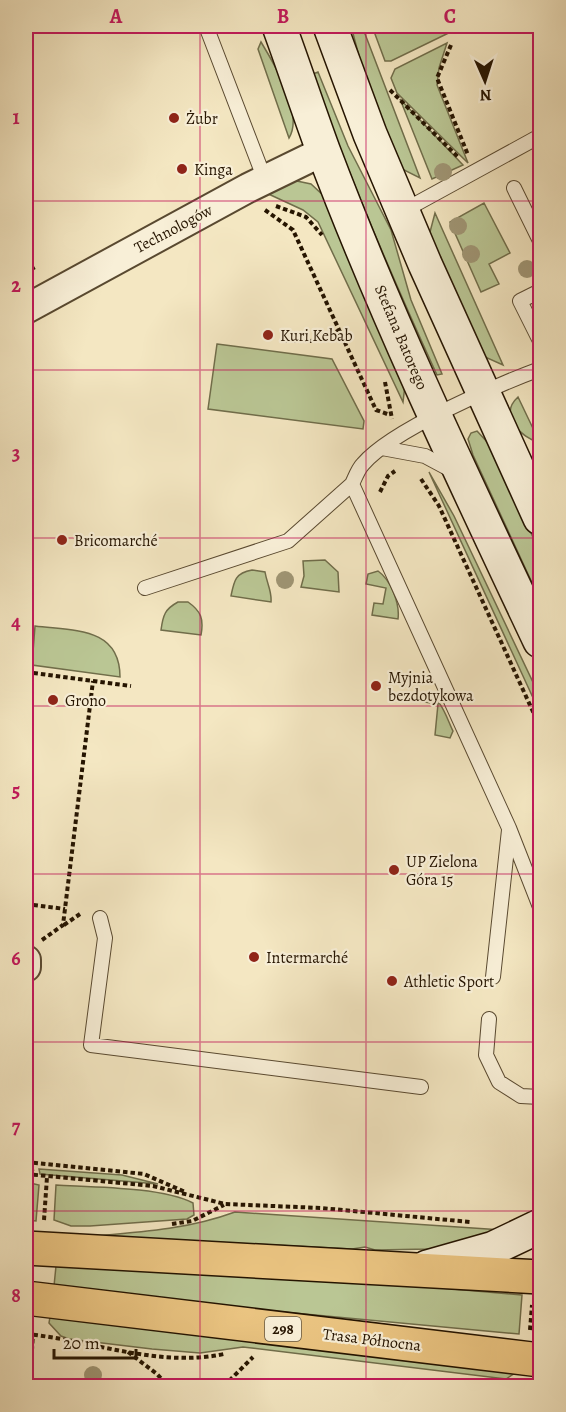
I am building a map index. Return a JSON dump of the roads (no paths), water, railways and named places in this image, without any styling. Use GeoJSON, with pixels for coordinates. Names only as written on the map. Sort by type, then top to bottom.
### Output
{"type":"FeatureCollection","features":[{"type":"Feature","properties":{"kind":"main road","name":"Stefana Batorego"},"geometry":{"type":"LineString","coordinates":[[279,26],[324,151],[435,416],[540,641]]}},
{"type":"Feature","properties":{"kind":"main road"},"geometry":{"type":"LineString","coordinates":[[330,26],[403,211],[483,393],[526,475],[540,518]]}},
{"type":"Feature","properties":{"kind":"main road"},"geometry":{"type":"LineString","coordinates":[[411,1270],[466,1258],[540,1226]]}},
{"type":"Feature","properties":{"kind":"main road"},"geometry":{"type":"LineString","coordinates":[[26,1248],[411,1270],[536,1286]]}},
{"type":"Feature","properties":{"kind":"main road","name":"Trasa Północna"},"geometry":{"type":"LineString","coordinates":[[26,1298],[535,1347]]}},
{"type":"Feature","properties":{"kind":"street","name":"Technologów"},"geometry":{"type":"LineString","coordinates":[[26,309],[263,195],[324,151]]}},
{"type":"Feature","properties":{"kind":"lane"},"geometry":{"type":"LineString","coordinates":[[206,26],[263,195]]}},
{"type":"Feature","properties":{"kind":"lane"},"geometry":{"type":"LineString","coordinates":[[403,211],[540,136]]}},
{"type":"Feature","properties":{"kind":"lane"},"geometry":{"type":"LineString","coordinates":[[513,188],[540,241]]}},
{"type":"Feature","properties":{"kind":"lane"},"geometry":{"type":"LineString","coordinates":[[540,291],[520,301],[540,341]]}},
{"type":"Feature","properties":{"kind":"lane"},"geometry":{"type":"LineString","coordinates":[[145,588],[288,541],[352,484],[362,464],[399,436],[483,393],[540,369]]}},
{"type":"Feature","properties":{"kind":"lane"},"geometry":{"type":"LineString","coordinates":[[382,448],[410,457],[425,456],[462,476]]}},
{"type":"Feature","properties":{"kind":"lane"},"geometry":{"type":"LineString","coordinates":[[352,484],[509,828],[540,907]]}},
{"type":"Feature","properties":{"kind":"lane"},"geometry":{"type":"LineString","coordinates":[[493,977],[509,828]]}},
{"type":"Feature","properties":{"kind":"lane"},"geometry":{"type":"LineString","coordinates":[[100,918],[105,938],[91,1045],[421,1087]]}},
{"type":"Feature","properties":{"kind":"lane"},"geometry":{"type":"LineString","coordinates":[[489,1019],[486,1054],[500,1082],[521,1096],[540,1097]]}},
{"type":"Feature","properties":{"kind":"place","name":"Żubr"},"geometry":{"type":"Point","coordinates":[174,118]}},
{"type":"Feature","properties":{"kind":"place","name":"Kinga"},"geometry":{"type":"Point","coordinates":[182,169]}},
{"type":"Feature","properties":{"kind":"place","name":"Kuri Kebab"},"geometry":{"type":"Point","coordinates":[268,335]}},
{"type":"Feature","properties":{"kind":"place","name":"Bricomarché"},"geometry":{"type":"Point","coordinates":[62,540]}},
{"type":"Feature","properties":{"kind":"place","name":"Myjnia bezdotykowa"},"geometry":{"type":"Point","coordinates":[376,686]}},
{"type":"Feature","properties":{"kind":"place","name":"Grono"},"geometry":{"type":"Point","coordinates":[53,700]}},
{"type":"Feature","properties":{"kind":"place","name":"UP Zielona Góra 15"},"geometry":{"type":"Point","coordinates":[394,870]}},
{"type":"Feature","properties":{"kind":"place","name":"Intermarché"},"geometry":{"type":"Point","coordinates":[254,957]}},
{"type":"Feature","properties":{"kind":"place","name":"Athletic Sport"},"geometry":{"type":"Point","coordinates":[392,981]}}]}
